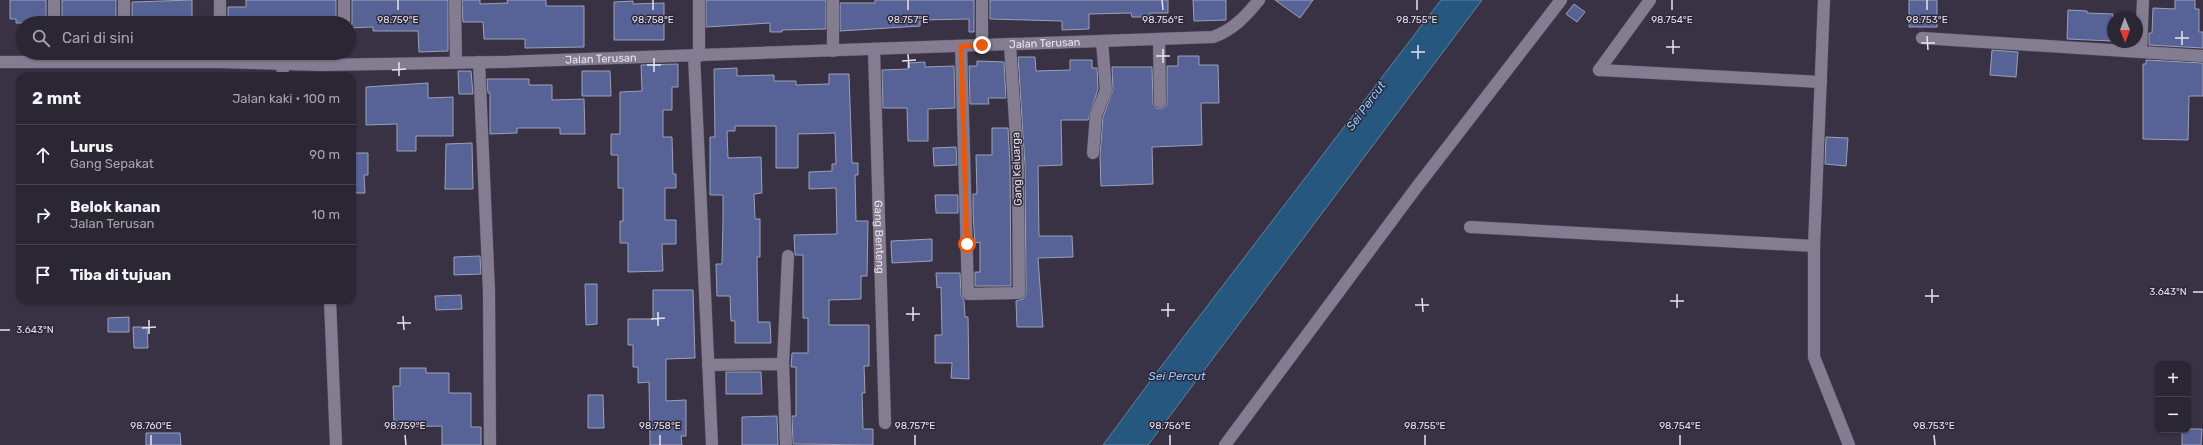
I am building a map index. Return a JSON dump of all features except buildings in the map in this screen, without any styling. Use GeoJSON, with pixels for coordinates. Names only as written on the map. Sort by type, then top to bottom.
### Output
{"type":"FeatureCollection","features":[{"type":"Feature","properties":{"kind":"street"},"geometry":{"type":"LineString","coordinates":[[54,0],[54,16]]}},
{"type":"Feature","properties":{"kind":"street"},"geometry":{"type":"LineString","coordinates":[[124,0],[124,16]]}},
{"type":"Feature","properties":{"kind":"street"},"geometry":{"type":"LineString","coordinates":[[220,0],[220,16]]}},
{"type":"Feature","properties":{"kind":"street"},"geometry":{"type":"LineString","coordinates":[[344,0],[344,16]]}},
{"type":"Feature","properties":{"kind":"street"},"geometry":{"type":"LineString","coordinates":[[455,0],[456,62]]}},
{"type":"Feature","properties":{"kind":"street"},"geometry":{"type":"LineString","coordinates":[[698,0],[696,56],[712,445]]}},
{"type":"Feature","properties":{"kind":"street"},"geometry":{"type":"LineString","coordinates":[[833,0],[833,52]]}},
{"type":"Feature","properties":{"kind":"street"},"geometry":{"type":"LineString","coordinates":[[982,0],[982,45]]}},
{"type":"Feature","properties":{"kind":"street","name":"Jalan Terusan"},"geometry":{"type":"LineString","coordinates":[[356,59],[479,62],[833,52],[982,45],[1213,38],[1223,34],[1237,24],[1259,0]]}},
{"type":"Feature","properties":{"kind":"street"},"geometry":{"type":"LineString","coordinates":[[1225,445],[1416,188],[1561,0]]}},
{"type":"Feature","properties":{"kind":"street"},"geometry":{"type":"LineString","coordinates":[[1650,0],[1599,70],[1822,82]]}},
{"type":"Feature","properties":{"kind":"street"},"geometry":{"type":"LineString","coordinates":[[1824,0],[1822,82],[1814,246],[1814,357],[1849,445]]}},
{"type":"Feature","properties":{"kind":"street"},"geometry":{"type":"LineString","coordinates":[[2141,52],[2143,0]]}},
{"type":"Feature","properties":{"kind":"street"},"geometry":{"type":"LineString","coordinates":[[1922,38],[2203,56]]}},
{"type":"Feature","properties":{"kind":"street"},"geometry":{"type":"LineString","coordinates":[[1160,39],[1160,102]]}},
{"type":"Feature","properties":{"kind":"street"},"geometry":{"type":"LineString","coordinates":[[1093,153],[1096,115],[1106,90],[1102,41]]}},
{"type":"Feature","properties":{"kind":"street","name":"Gang Keluarga"},"geometry":{"type":"LineString","coordinates":[[961,46],[968,294],[1019,293],[1018,166],[1010,45]]}},
{"type":"Feature","properties":{"kind":"street","name":"Gang Benteng"},"geometry":{"type":"LineString","coordinates":[[874,50],[885,423]]}},
{"type":"Feature","properties":{"kind":"street","name":"Jalan Terusan"},"geometry":{"type":"LineString","coordinates":[[0,62],[27,60]]}},
{"type":"Feature","properties":{"kind":"street","name":"Jalan Terusan"},"geometry":{"type":"LineString","coordinates":[[234,60],[282,70],[321,70],[341,60]]}},
{"type":"Feature","properties":{"kind":"street"},"geometry":{"type":"LineString","coordinates":[[479,62],[489,292],[490,445]]}},
{"type":"Feature","properties":{"kind":"street"},"geometry":{"type":"LineString","coordinates":[[1470,227],[1814,246]]}},
{"type":"Feature","properties":{"kind":"street"},"geometry":{"type":"LineString","coordinates":[[786,445],[783,364],[788,256]]}},
{"type":"Feature","properties":{"kind":"street"},"geometry":{"type":"LineString","coordinates":[[330,304],[336,445]]}},
{"type":"Feature","properties":{"kind":"street"},"geometry":{"type":"LineString","coordinates":[[708,365],[783,364]]}},
{"type":"Feature","properties":{"kind":"water","name":"Sei Percut"},"geometry":{"type":"Polygon","coordinates":[[[1441,0],[1482,0],[1148,445],[1103,445],[1160,368],[1441,0]]]}},
{"type":"Feature","properties":{"kind":"route"},"geometry":{"type":"LineString","coordinates":[[967,244],[961,46],[982,45]]}}]}
